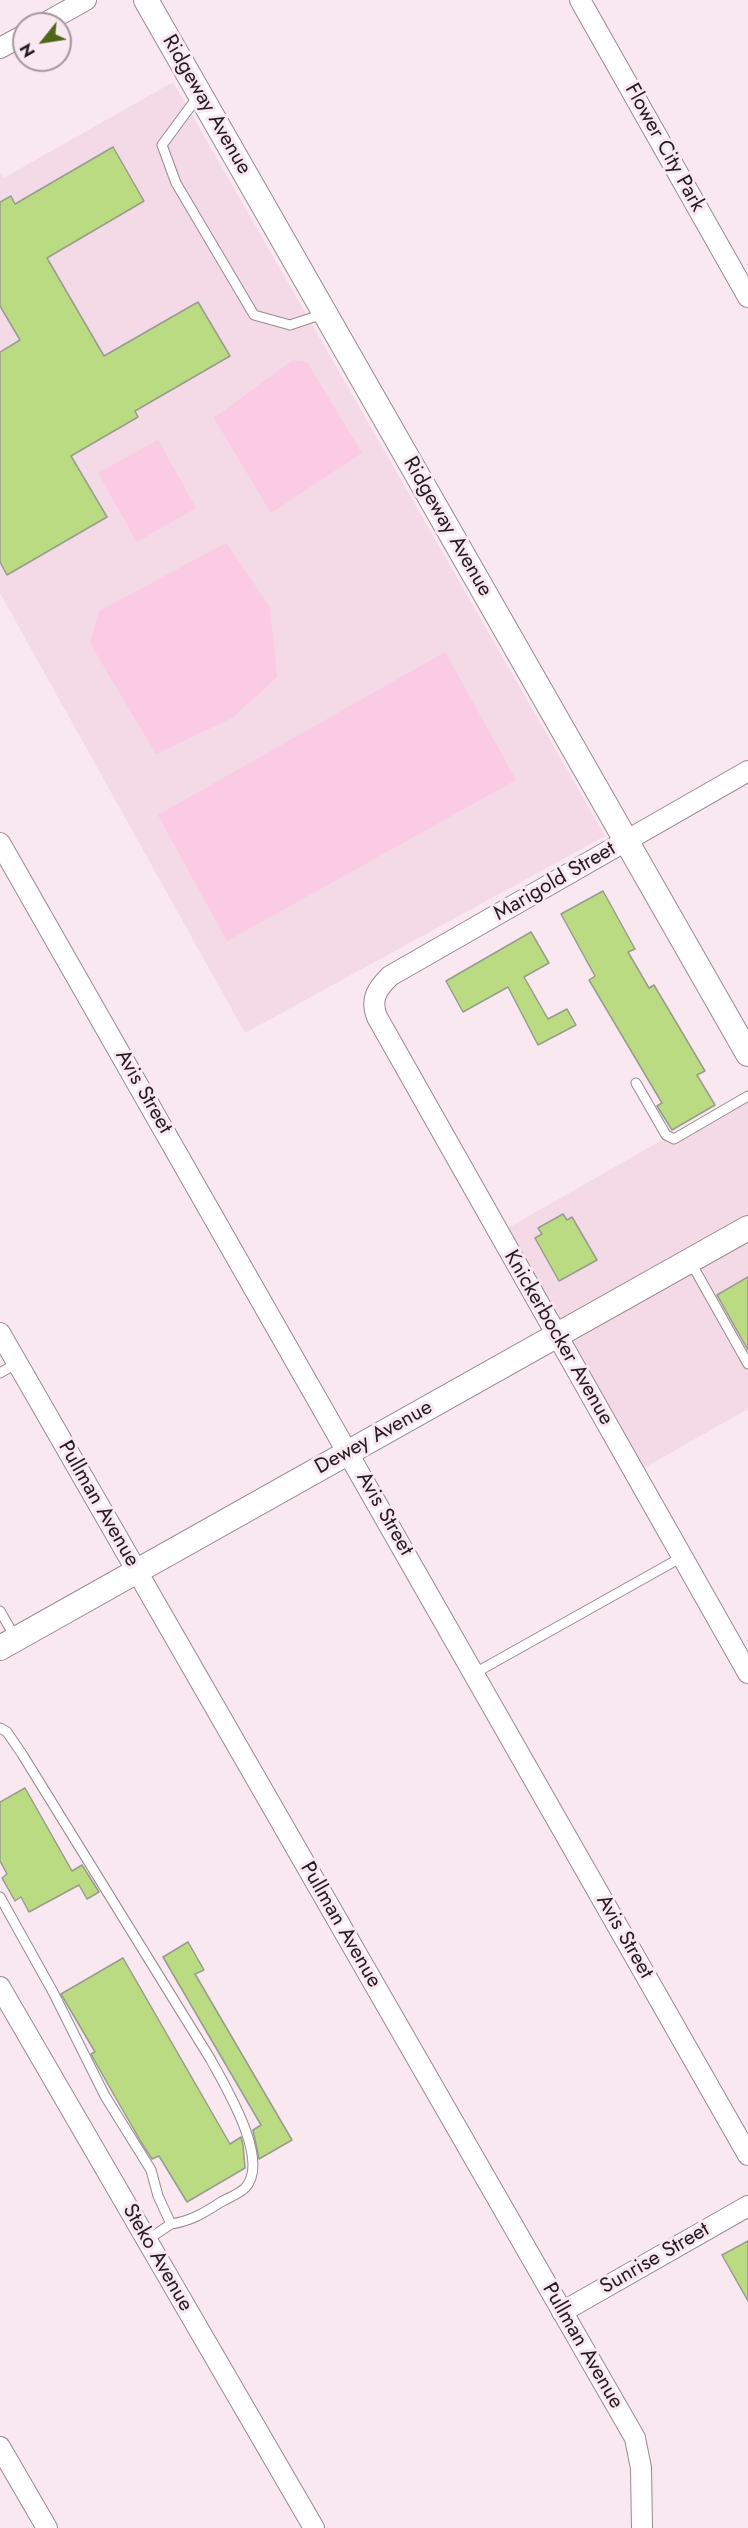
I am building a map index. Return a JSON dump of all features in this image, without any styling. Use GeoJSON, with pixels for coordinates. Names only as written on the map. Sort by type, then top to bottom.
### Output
{"type":"FeatureCollection","features":[{"type":"Feature","properties":{"kind":"street"},"geometry":{"type":"LineString","coordinates":[[64,12],[86,0]]}},
{"type":"Feature","properties":{"kind":"street","name":"Ridgeway Avenue"},"geometry":{"type":"LineString","coordinates":[[146,0],[748,1054]]}},
{"type":"Feature","properties":{"kind":"street","name":"Flower City Park"},"geometry":{"type":"LineString","coordinates":[[580,0],[748,297]]}},
{"type":"Feature","properties":{"kind":"street","name":"Marigold Street"},"geometry":{"type":"LineString","coordinates":[[373,1002],[378,987],[390,976],[748,771]]}},
{"type":"Feature","properties":{"kind":"street","name":"Avis Street"},"geometry":{"type":"LineString","coordinates":[[0,843],[748,2155]]}},
{"type":"Feature","properties":{"kind":"street","name":"Knickerbocker Avenue"},"geometry":{"type":"LineString","coordinates":[[373,1002],[377,1017],[748,1673]]}},
{"type":"Feature","properties":{"kind":"street","name":"Dewey Avenue"},"geometry":{"type":"LineString","coordinates":[[8,1644],[748,1228]]}},
{"type":"Feature","properties":{"kind":"street","name":"Pullman Avenue"},"geometry":{"type":"LineString","coordinates":[[0,1333],[9,1368],[136,1572],[638,2448],[641,2468],[642,2528]]}},
{"type":"Feature","properties":{"kind":"street","name":"Steko Avenue"},"geometry":{"type":"LineString","coordinates":[[0,1987],[314,2528]]}},
{"type":"Feature","properties":{"kind":"street","name":"Sunrise Street"},"geometry":{"type":"LineString","coordinates":[[562,2312],[748,2206]]}},
{"type":"Feature","properties":{"kind":"street"},"geometry":{"type":"LineString","coordinates":[[0,2447],[47,2528]]}},
{"type":"Feature","properties":{"kind":"lane"},"geometry":{"type":"LineString","coordinates":[[200,94],[162,145],[176,183],[254,315],[290,325],[326,314]]}},
{"type":"Feature","properties":{"kind":"lane"},"geometry":{"type":"LineString","coordinates":[[636,1083],[666,1135],[674,1139],[748,1096]]}},
{"type":"Feature","properties":{"kind":"lane"},"geometry":{"type":"LineString","coordinates":[[690,1261],[748,1364]]}},
{"type":"Feature","properties":{"kind":"lane"},"geometry":{"type":"LineString","coordinates":[[475,1673],[682,1557]]}},
{"type":"Feature","properties":{"kind":"lane"},"geometry":{"type":"LineString","coordinates":[[0,1611],[8,1644]]}},
{"type":"Feature","properties":{"kind":"lane"},"geometry":{"type":"LineString","coordinates":[[0,1728],[7,1732],[22,1754],[211,2060],[234,2105],[253,2153],[254,2172],[245,2188],[190,2221],[171,2224],[147,2240]]}},
{"type":"Feature","properties":{"kind":"lane"},"geometry":{"type":"LineString","coordinates":[[0,1897],[53,1992],[105,2097],[151,2170],[158,2196],[171,2224]]}},
{"type":"Feature","properties":{"kind":"shaded area"},"geometry":{"type":"Polygon","coordinates":[[[173,82],[605,836],[245,1033],[0,593],[0,172],[4,178],[173,82]]]}},
{"type":"Feature","properties":{"kind":"shaded area"},"geometry":{"type":"Polygon","coordinates":[[[293,360],[307,362],[362,453],[271,513],[214,418],[293,360]]]}},
{"type":"Feature","properties":{"kind":"shaded area"},"geometry":{"type":"Polygon","coordinates":[[[158,440],[196,508],[137,542],[98,473],[158,440]]]}},
{"type":"Feature","properties":{"kind":"shaded area"},"geometry":{"type":"Polygon","coordinates":[[[226,543],[270,607],[277,677],[232,718],[156,754],[90,643],[99,611],[226,543]]]}},
{"type":"Feature","properties":{"kind":"shaded area"},"geometry":{"type":"Polygon","coordinates":[[[445,652],[516,780],[227,941],[158,815],[445,652]]]}},
{"type":"Feature","properties":{"kind":"shaded area"},"geometry":{"type":"Polygon","coordinates":[[[748,1091],[748,1409],[635,1473],[499,1233],[748,1091]]]}},
{"type":"Feature","properties":{"kind":"building"},"geometry":{"type":"Polygon","coordinates":[[[113,147],[144,201],[47,258],[104,356],[198,302],[230,356],[135,411],[138,417],[71,456],[107,517],[7,575],[0,562],[0,352],[20,340],[0,306],[0,202],[11,196],[15,204],[113,147]]]}},
{"type":"Feature","properties":{"kind":"building"},"geometry":{"type":"Polygon","coordinates":[[[603,891],[635,949],[628,952],[649,988],[654,985],[705,1071],[697,1075],[715,1105],[672,1130],[657,1106],[662,1103],[589,980],[595,976],[561,914],[603,891]]]}},
{"type":"Feature","properties":{"kind":"building"},"geometry":{"type":"Polygon","coordinates":[[[531,932],[549,963],[524,977],[548,1019],[567,1009],[576,1025],[538,1045],[508,987],[463,1012],[446,981],[531,932]]]}},
{"type":"Feature","properties":{"kind":"building"},"geometry":{"type":"Polygon","coordinates":[[[563,1214],[567,1220],[572,1217],[597,1260],[559,1281],[535,1238],[542,1234],[538,1228],[563,1214]]]}},
{"type":"Feature","properties":{"kind":"building"},"geometry":{"type":"Polygon","coordinates":[[[748,1277],[748,1350],[717,1295],[748,1277]]]}},
{"type":"Feature","properties":{"kind":"building"},"geometry":{"type":"Polygon","coordinates":[[[25,1788],[72,1871],[82,1865],[99,1892],[87,1899],[79,1885],[29,1912],[21,1897],[15,1901],[2,1878],[7,1874],[0,1861],[0,1802],[25,1788]]]}},
{"type":"Feature","properties":{"kind":"building"},"geometry":{"type":"Polygon","coordinates":[[[188,1942],[204,1970],[195,1974],[292,2140],[259,2159],[253,2130],[261,2125],[163,1957],[188,1942]]]}},
{"type":"Feature","properties":{"kind":"building"},"geometry":{"type":"Polygon","coordinates":[[[123,1958],[230,2144],[241,2137],[245,2168],[187,2202],[159,2156],[152,2159],[141,2142],[91,2054],[95,2052],[61,1994],[123,1958]]]}},
{"type":"Feature","properties":{"kind":"building"},"geometry":{"type":"Polygon","coordinates":[[[748,2241],[748,2301],[722,2255],[748,2241]]]}}]}
